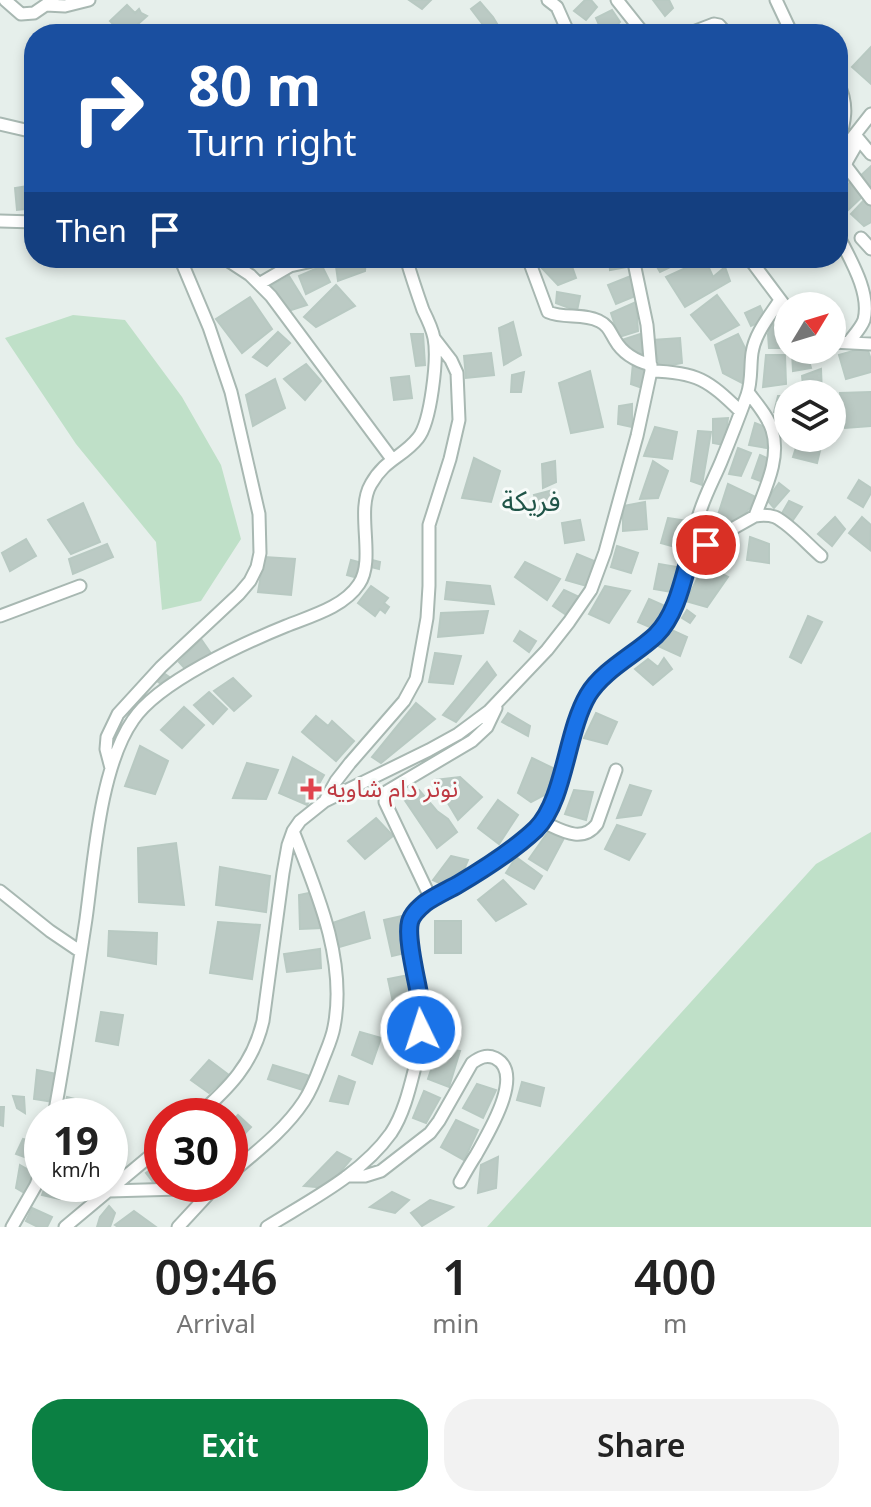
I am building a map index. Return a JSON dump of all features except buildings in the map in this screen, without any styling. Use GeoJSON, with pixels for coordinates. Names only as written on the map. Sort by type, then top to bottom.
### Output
{"type":"FeatureCollection","features":[{"type":"Feature","properties":{"kind":"street"},"geometry":{"type":"LineString","coordinates":[[5,0],[21,14],[34,13],[50,3],[65,6],[89,0]]}},
{"type":"Feature","properties":{"kind":"street"},"geometry":{"type":"LineString","coordinates":[[617,0],[636,24]]}},
{"type":"Feature","properties":{"kind":"street"},"geometry":{"type":"LineString","coordinates":[[776,0],[787,24]]}},
{"type":"Feature","properties":{"kind":"street"},"geometry":{"type":"LineString","coordinates":[[552,2],[564,24]]}},
{"type":"Feature","properties":{"kind":"street"},"geometry":{"type":"LineString","coordinates":[[848,145],[871,114]]}},
{"type":"Feature","properties":{"kind":"street"},"geometry":{"type":"LineString","coordinates":[[0,124],[24,130]]}},
{"type":"Feature","properties":{"kind":"street"},"geometry":{"type":"LineString","coordinates":[[856,137],[871,154]]}},
{"type":"Feature","properties":{"kind":"street"},"geometry":{"type":"LineString","coordinates":[[848,158],[856,137]]}},
{"type":"Feature","properties":{"kind":"street"},"geometry":{"type":"LineString","coordinates":[[848,169],[871,199]]}},
{"type":"Feature","properties":{"kind":"street"},"geometry":{"type":"LineString","coordinates":[[0,221],[24,222]]}},
{"type":"Feature","properties":{"kind":"street"},"geometry":{"type":"LineString","coordinates":[[861,238],[871,249]]}},
{"type":"Feature","properties":{"kind":"street"},"geometry":{"type":"LineString","coordinates":[[848,255],[866,294],[867,307],[864,321],[849,342]]}},
{"type":"Feature","properties":{"kind":"street"},"geometry":{"type":"LineString","coordinates":[[111,769],[106,749],[107,737],[118,714],[161,667],[244,588],[257,567],[260,553],[259,514],[231,392],[184,268]]}},
{"type":"Feature","properties":{"kind":"street"},"geometry":{"type":"LineString","coordinates":[[240,268],[271,296],[392,459]]}},
{"type":"Feature","properties":{"kind":"street"},"geometry":{"type":"LineString","coordinates":[[259,284],[287,268]]}},
{"type":"Feature","properties":{"kind":"street"},"geometry":{"type":"LineString","coordinates":[[325,801],[350,763],[404,701],[416,679],[427,618],[429,525],[459,420],[457,373],[434,338],[410,268]]}},
{"type":"Feature","properties":{"kind":"street"},"geometry":{"type":"LineString","coordinates":[[532,268],[548,312],[601,322],[610,329],[626,354],[635,360],[651,368],[711,384],[740,411]]}},
{"type":"Feature","properties":{"kind":"street"},"geometry":{"type":"LineString","coordinates":[[218,1098],[237,1077],[258,1040],[283,873],[293,831],[300,821],[325,801],[458,734],[499,701],[547,650],[594,582],[623,488],[651,368],[645,309],[635,268]]}},
{"type":"Feature","properties":{"kind":"street"},"geometry":{"type":"LineString","coordinates":[[756,268],[774,292]]}},
{"type":"Feature","properties":{"kind":"street"},"geometry":{"type":"LineString","coordinates":[[267,1227],[362,1164],[391,1132],[401,1114],[417,1061],[421,1030],[410,922],[414,914],[431,899],[507,853],[543,822],[589,693],[657,634],[667,620],[685,578],[697,520],[748,392],[756,337],[774,309]]}},
{"type":"Feature","properties":{"kind":"street"},"geometry":{"type":"LineString","coordinates":[[57,1098],[106,788],[119,745],[133,719],[150,701],[177,682],[227,653],[323,611],[352,593],[363,577],[367,564],[364,547],[368,489],[379,471],[410,447],[425,427],[434,368],[434,338]]}},
{"type":"Feature","properties":{"kind":"street"},"geometry":{"type":"LineString","coordinates":[[849,342],[871,344]]}},
{"type":"Feature","properties":{"kind":"street"},"geometry":{"type":"LineString","coordinates":[[748,392],[770,425],[774,450],[768,482],[755,516]]}},
{"type":"Feature","properties":{"kind":"street"},"geometry":{"type":"LineString","coordinates":[[691,552],[755,516],[773,516],[821,556]]}},
{"type":"Feature","properties":{"kind":"street"},"geometry":{"type":"LineString","coordinates":[[0,616],[80,586]]}},
{"type":"Feature","properties":{"kind":"street"},"geometry":{"type":"LineString","coordinates":[[431,899],[385,802],[386,792],[472,741],[487,727],[499,701]]}},
{"type":"Feature","properties":{"kind":"street"},"geometry":{"type":"LineString","coordinates":[[543,822],[573,835],[592,830],[597,824],[616,770]]}},
{"type":"Feature","properties":{"kind":"street"},"geometry":{"type":"LineString","coordinates":[[248,1158],[287,1123],[304,1101],[314,1084],[334,1029],[337,1002],[334,963],[322,909],[293,831]]}},
{"type":"Feature","properties":{"kind":"street"},"geometry":{"type":"LineString","coordinates":[[0,891],[81,952]]}},
{"type":"Feature","properties":{"kind":"street"},"geometry":{"type":"LineString","coordinates":[[347,1176],[365,1176],[381,1171],[430,1133],[472,1063],[489,1056],[503,1064],[507,1076],[503,1101],[460,1182]]}},
{"type":"Feature","properties":{"kind":"street"},"geometry":{"type":"LineString","coordinates":[[128,1175],[144,1161]]}},
{"type":"Feature","properties":{"kind":"street"},"geometry":{"type":"LineString","coordinates":[[12,1227],[27,1202]]}},
{"type":"Feature","properties":{"kind":"street"},"geometry":{"type":"LineString","coordinates":[[65,1227],[96,1202]]}},
{"type":"Feature","properties":{"kind":"street"},"geometry":{"type":"LineString","coordinates":[[178,1227],[202,1202]]}},
{"type":"Feature","properties":{"kind":"green space"},"geometry":{"type":"Polygon","coordinates":[[[73,315],[125,320],[182,397],[221,465],[241,539],[201,601],[162,610],[156,542],[76,444],[5,338],[73,315]]]}},
{"type":"Feature","properties":{"kind":"green space"},"geometry":{"type":"Polygon","coordinates":[[[871,832],[871,1227],[487,1227],[816,864],[871,832]]]}},
{"type":"Feature","properties":{"kind":"place","name":"نوتر دام شاويه"},"geometry":{"type":"Point","coordinates":[311,789]}},
{"type":"Feature","properties":{"kind":"district","name":"فريكة"},"geometry":{"type":"Point","coordinates":[531,501]}},
{"type":"Feature","properties":{"kind":"route"},"geometry":{"type":"LineString","coordinates":[[421,1030],[410,937],[410,922],[414,914],[431,899],[507,853],[543,822],[589,693],[657,634],[672,611],[691,552],[706,545]]}}]}
